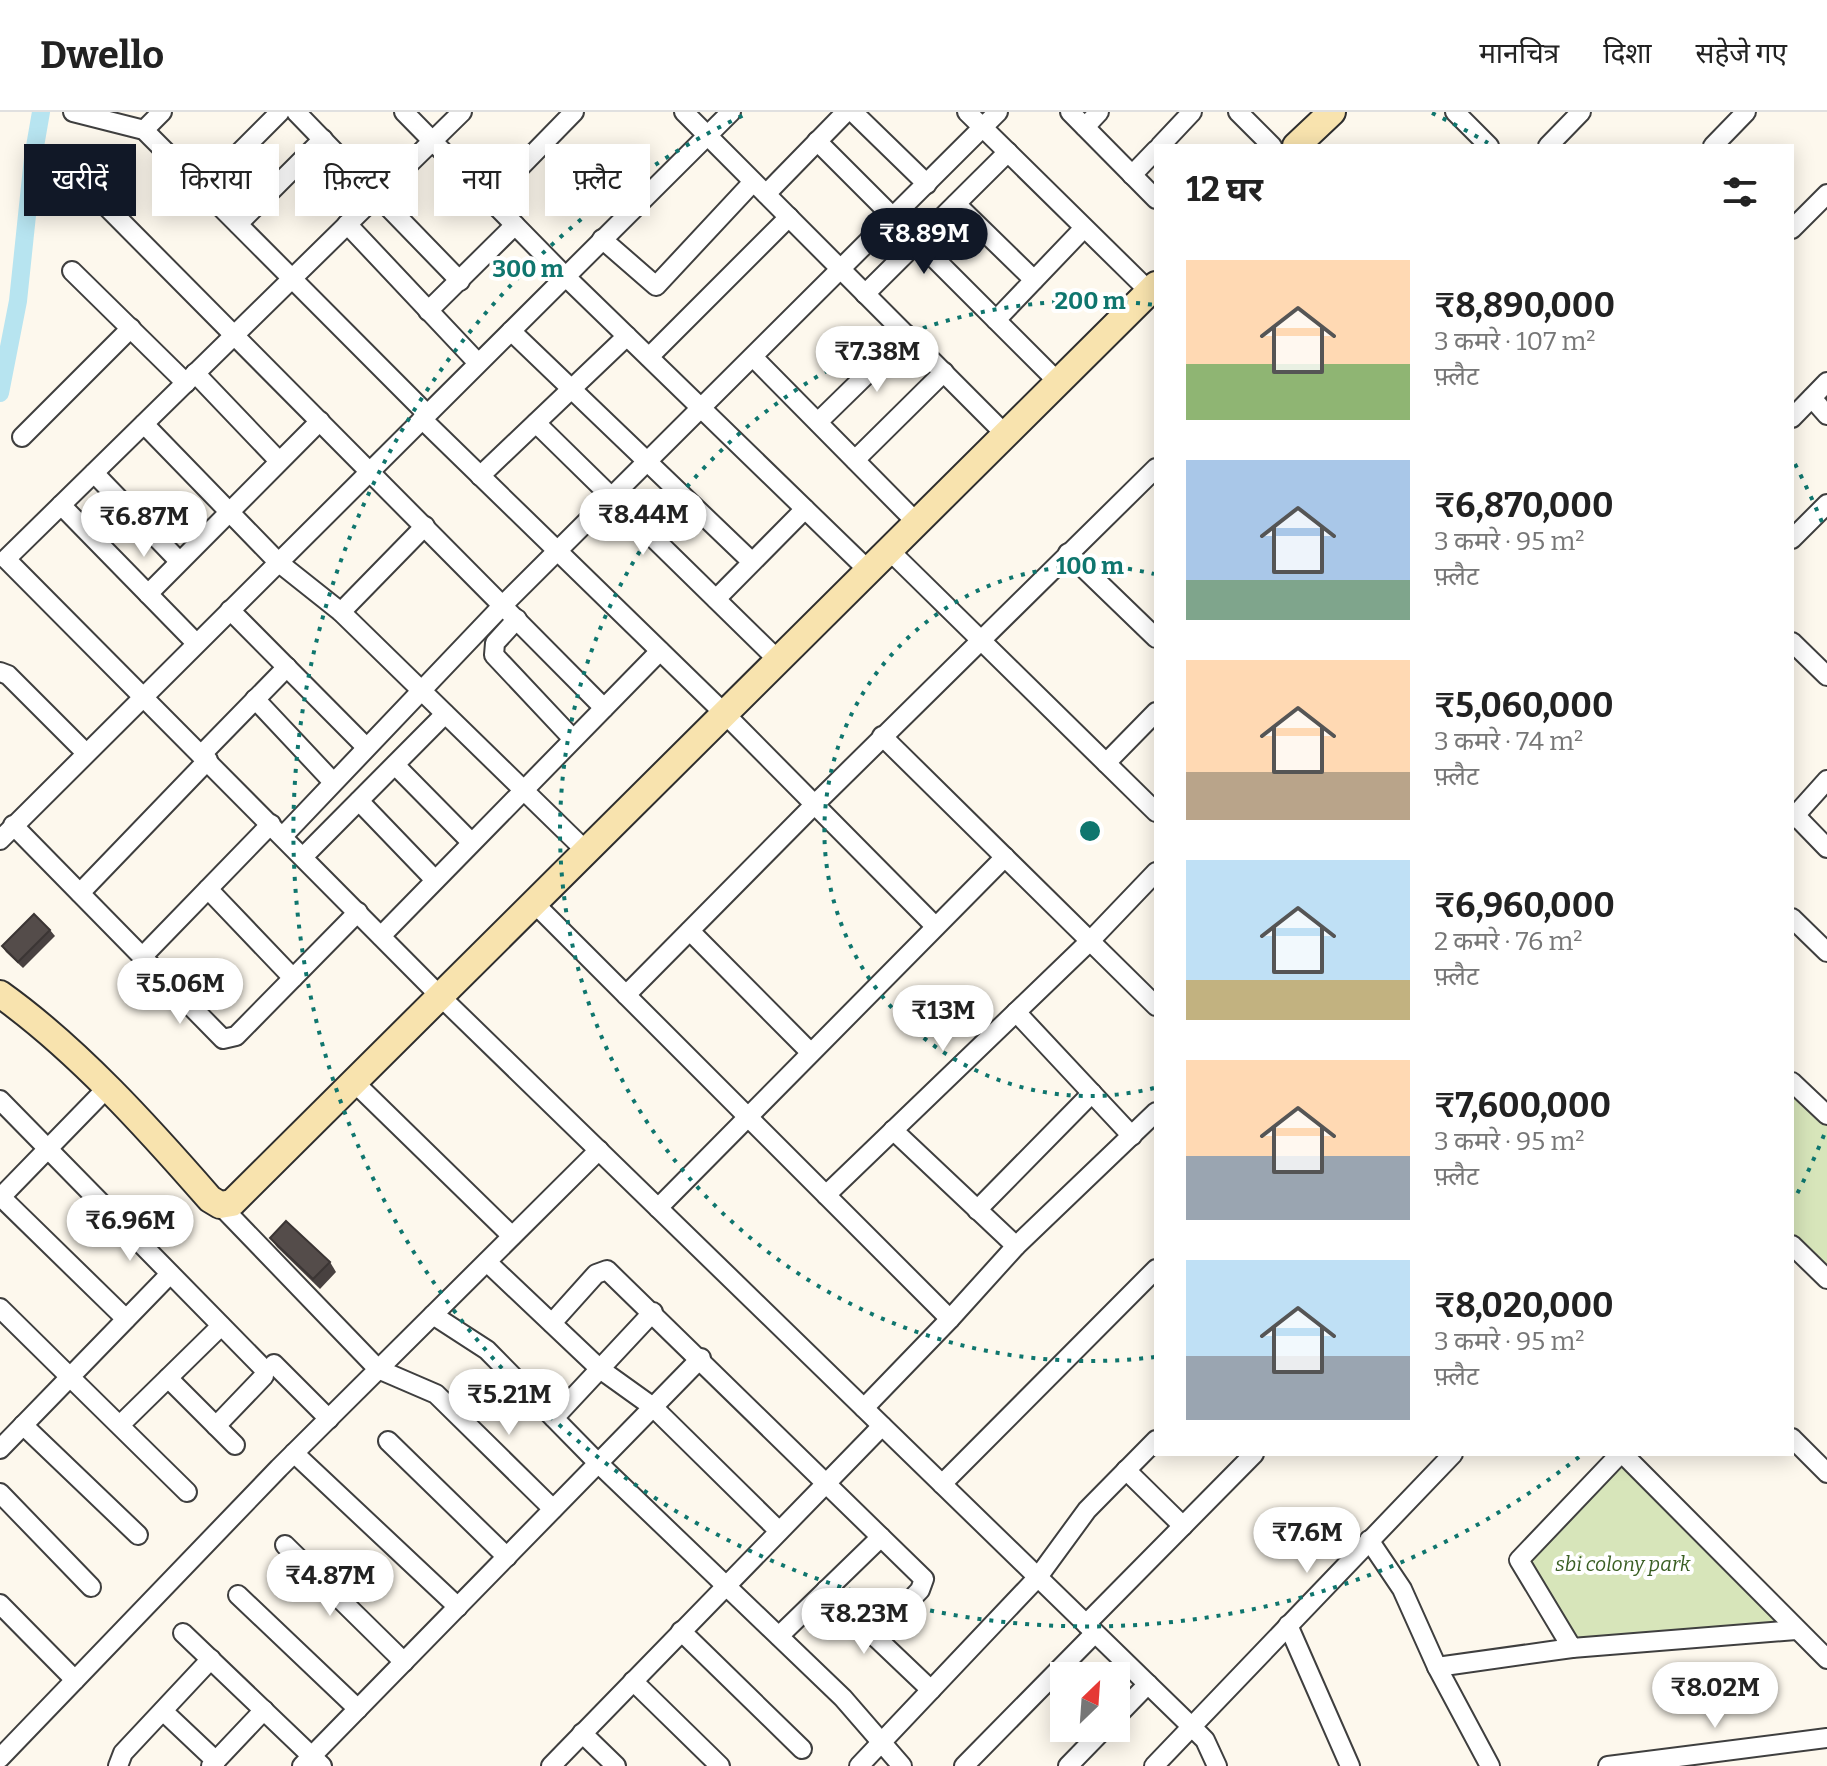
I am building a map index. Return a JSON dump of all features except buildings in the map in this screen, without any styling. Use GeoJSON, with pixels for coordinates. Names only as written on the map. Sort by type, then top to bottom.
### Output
{"type":"FeatureCollection","features":[{"type":"Feature","properties":{"kind":"street"},"geometry":{"type":"LineString","coordinates":[[73,112],[144,130],[158,144]]}},
{"type":"Feature","properties":{"kind":"street"},"geometry":{"type":"LineString","coordinates":[[144,130],[162,112]]}},
{"type":"Feature","properties":{"kind":"street"},"geometry":{"type":"LineString","coordinates":[[248,144],[280,112]]}},
{"type":"Feature","properties":{"kind":"street"},"geometry":{"type":"LineString","coordinates":[[296,112],[328,144]]}},
{"type":"Feature","properties":{"kind":"street"},"geometry":{"type":"LineString","coordinates":[[404,112],[435,144]]}},
{"type":"Feature","properties":{"kind":"street"},"geometry":{"type":"LineString","coordinates":[[418,154],[462,112]]}},
{"type":"Feature","properties":{"kind":"street"},"geometry":{"type":"LineString","coordinates":[[529,158],[574,112]]}},
{"type":"Feature","properties":{"kind":"street"},"geometry":{"type":"LineString","coordinates":[[684,112],[1006,435]]}},
{"type":"Feature","properties":{"kind":"street"},"geometry":{"type":"LineString","coordinates":[[0,840],[731,112]]}},
{"type":"Feature","properties":{"kind":"street"},"geometry":{"type":"LineString","coordinates":[[602,239],[656,286],[846,112]]}},
{"type":"Feature","properties":{"kind":"street"},"geometry":{"type":"LineString","coordinates":[[853,112],[927,184]]}},
{"type":"Feature","properties":{"kind":"street"},"geometry":{"type":"LineString","coordinates":[[220,1205],[241,1197],[1153,288],[1083,229],[967,112]]}},
{"type":"Feature","properties":{"kind":"street"},"geometry":{"type":"LineString","coordinates":[[142,957],[208,889],[333,782],[419,689],[842,271],[998,112]]}},
{"type":"Feature","properties":{"kind":"street"},"geometry":{"type":"LineString","coordinates":[[1070,112],[1154,197]]}},
{"type":"Feature","properties":{"kind":"street"},"geometry":{"type":"LineString","coordinates":[[1085,127],[1099,112]]}},
{"type":"Feature","properties":{"kind":"street"},"geometry":{"type":"LineString","coordinates":[[1162,144],[1192,112]]}},
{"type":"Feature","properties":{"kind":"street"},"geometry":{"type":"LineString","coordinates":[[1238,112],[1270,144]]}},
{"type":"Feature","properties":{"kind":"street"},"geometry":{"type":"LineString","coordinates":[[1298,144],[1332,112]]}},
{"type":"Feature","properties":{"kind":"street"},"geometry":{"type":"LineString","coordinates":[[1455,112],[1487,144]]}},
{"type":"Feature","properties":{"kind":"street"},"geometry":{"type":"LineString","coordinates":[[1550,144],[1581,112]]}},
{"type":"Feature","properties":{"kind":"street"},"geometry":{"type":"LineString","coordinates":[[1715,144],[1746,112]]}},
{"type":"Feature","properties":{"kind":"street"},"geometry":{"type":"LineString","coordinates":[[238,224],[323,139]]}},
{"type":"Feature","properties":{"kind":"street"},"geometry":{"type":"LineString","coordinates":[[817,141],[1058,382]]}},
{"type":"Feature","properties":{"kind":"street"},"geometry":{"type":"LineString","coordinates":[[865,294],[1008,152]]}},
{"type":"Feature","properties":{"kind":"street"},"geometry":{"type":"LineString","coordinates":[[1132,175],[1154,152]]}},
{"type":"Feature","properties":{"kind":"street"},"geometry":{"type":"LineString","coordinates":[[1794,227],[1827,194]]}},
{"type":"Feature","properties":{"kind":"street"},"geometry":{"type":"LineString","coordinates":[[956,204],[1034,280]]}},
{"type":"Feature","properties":{"kind":"street"},"geometry":{"type":"LineString","coordinates":[[117,216],[195,293],[232,337],[370,470],[604,708]]}},
{"type":"Feature","properties":{"kind":"street"},"geometry":{"type":"LineString","coordinates":[[230,216],[480,476],[725,714],[935,926]]}},
{"type":"Feature","properties":{"kind":"street"},"geometry":{"type":"LineString","coordinates":[[355,216],[6,559],[441,997],[1192,1727],[1205,1740],[1217,1766]]}},
{"type":"Feature","properties":{"kind":"street"},"geometry":{"type":"LineString","coordinates":[[398,216],[460,281]]}},
{"type":"Feature","properties":{"kind":"street"},"geometry":{"type":"LineString","coordinates":[[506,216],[869,571]]}},
{"type":"Feature","properties":{"kind":"street"},"geometry":{"type":"LineString","coordinates":[[649,357],[789,217]]}},
{"type":"Feature","properties":{"kind":"street"},"geometry":{"type":"LineString","coordinates":[[347,224],[478,363]]}},
{"type":"Feature","properties":{"kind":"street"},"geometry":{"type":"LineString","coordinates":[[428,311],[515,225]]}},
{"type":"Feature","properties":{"kind":"street"},"geometry":{"type":"LineString","coordinates":[[996,320],[1083,229]]}},
{"type":"Feature","properties":{"kind":"street"},"geometry":{"type":"LineString","coordinates":[[72,271],[279,461]]}},
{"type":"Feature","properties":{"kind":"street"},"geometry":{"type":"LineString","coordinates":[[22,437],[131,328]]}},
{"type":"Feature","properties":{"kind":"street"},"geometry":{"type":"LineString","coordinates":[[511,331],[752,562]]}},
{"type":"Feature","properties":{"kind":"street"},"geometry":{"type":"LineString","coordinates":[[818,422],[907,335]]}},
{"type":"Feature","properties":{"kind":"street"},"geometry":{"type":"LineString","coordinates":[[480,476],[627,336]]}},
{"type":"Feature","properties":{"kind":"street"},"geometry":{"type":"LineString","coordinates":[[753,357],[917,523]]}},
{"type":"Feature","properties":{"kind":"street"},"geometry":{"type":"LineString","coordinates":[[855,460],[944,372]]}},
{"type":"Feature","properties":{"kind":"street"},"geometry":{"type":"LineString","coordinates":[[1794,416],[1827,382]]}},
{"type":"Feature","properties":{"kind":"street"},"geometry":{"type":"LineString","coordinates":[[1812,398],[1827,415]]}},
{"type":"Feature","properties":{"kind":"street"},"geometry":{"type":"LineString","coordinates":[[148,594],[320,421]]}},
{"type":"Feature","properties":{"kind":"street"},"geometry":{"type":"LineString","coordinates":[[536,423],[779,661]]}},
{"type":"Feature","properties":{"kind":"street"},"geometry":{"type":"LineString","coordinates":[[144,424],[278,562],[341,612],[587,852]]}},
{"type":"Feature","properties":{"kind":"street"},"geometry":{"type":"LineString","coordinates":[[626,995],[882,736],[1154,470]]}},
{"type":"Feature","properties":{"kind":"street"},"geometry":{"type":"LineString","coordinates":[[94,473],[179,561]]}},
{"type":"Feature","properties":{"kind":"street"},"geometry":{"type":"LineString","coordinates":[[1794,537],[1827,504]]}},
{"type":"Feature","properties":{"kind":"street"},"geometry":{"type":"LineString","coordinates":[[61,505],[196,643]]}},
{"type":"Feature","properties":{"kind":"street"},"geometry":{"type":"LineString","coordinates":[[716,599],[805,509]]}},
{"type":"Feature","properties":{"kind":"street"},"geometry":{"type":"LineString","coordinates":[[341,612],[425,526]]}},
{"type":"Feature","properties":{"kind":"street"},"geometry":{"type":"LineString","coordinates":[[890,551],[1154,810]]}},
{"type":"Feature","properties":{"kind":"street"},"geometry":{"type":"LineString","coordinates":[[1068,553],[1149,632]]}},
{"type":"Feature","properties":{"kind":"street"},"geometry":{"type":"LineString","coordinates":[[230,610],[366,747]]}},
{"type":"Feature","properties":{"kind":"street"},"geometry":{"type":"LineString","coordinates":[[517,619],[495,643],[494,655],[573,739]]}},
{"type":"Feature","properties":{"kind":"street"},"geometry":{"type":"LineString","coordinates":[[1794,643],[1823,663]]}},
{"type":"Feature","properties":{"kind":"street"},"geometry":{"type":"LineString","coordinates":[[381,936],[660,651]]}},
{"type":"Feature","properties":{"kind":"street"},"geometry":{"type":"LineString","coordinates":[[80,893],[287,667]]}},
{"type":"Feature","properties":{"kind":"street"},"geometry":{"type":"LineString","coordinates":[[0,672],[8,675],[86,753]]}},
{"type":"Feature","properties":{"kind":"street"},"geometry":{"type":"LineString","coordinates":[[255,699],[333,782]]}},
{"type":"Feature","properties":{"kind":"street"},"geometry":{"type":"LineString","coordinates":[[303,857],[445,714]]}},
{"type":"Feature","properties":{"kind":"street"},"geometry":{"type":"LineString","coordinates":[[1106,763],[1154,714]]}},
{"type":"Feature","properties":{"kind":"street"},"geometry":{"type":"LineString","coordinates":[[882,736],[1154,1004]]}},
{"type":"Feature","properties":{"kind":"street"},"geometry":{"type":"LineString","coordinates":[[395,765],[471,842]]}},
{"type":"Feature","properties":{"kind":"street"},"geometry":{"type":"LineString","coordinates":[[1827,780],[1794,817],[1827,848]]}},
{"type":"Feature","properties":{"kind":"street"},"geometry":{"type":"LineString","coordinates":[[359,801],[435,880]]}},
{"type":"Feature","properties":{"kind":"street"},"geometry":{"type":"LineString","coordinates":[[13,825],[218,1035],[230,1040],[358,912]]}},
{"type":"Feature","properties":{"kind":"street"},"geometry":{"type":"LineString","coordinates":[[658,1208],[1005,857]]}},
{"type":"Feature","properties":{"kind":"street"},"geometry":{"type":"LineString","coordinates":[[826,1195],[1090,941],[1154,874]]}},
{"type":"Feature","properties":{"kind":"street"},"geometry":{"type":"LineString","coordinates":[[208,889],[293,978]]}},
{"type":"Feature","properties":{"kind":"street"},"geometry":{"type":"LineString","coordinates":[[535,904],[950,1319]]}},
{"type":"Feature","properties":{"kind":"street"},"geometry":{"type":"LineString","coordinates":[[1794,920],[1827,952]]}},
{"type":"Feature","properties":{"kind":"street"},"geometry":{"type":"LineString","coordinates":[[690,931],[810,1052]]}},
{"type":"Feature","properties":{"kind":"street"},"geometry":{"type":"LineString","coordinates":[[0,994],[106,1089],[378,1369],[436,1394],[553,1509]]}},
{"type":"Feature","properties":{"kind":"street"},"geometry":{"type":"LineString","coordinates":[[1016,1012],[1132,1136]]}},
{"type":"Feature","properties":{"kind":"street"},"geometry":{"type":"LineString","coordinates":[[355,1083],[512,1236]]}},
{"type":"Feature","properties":{"kind":"street"},"geometry":{"type":"LineString","coordinates":[[1794,1084],[1827,1115]]}},
{"type":"Feature","properties":{"kind":"street"},"geometry":{"type":"LineString","coordinates":[[106,1089],[1,1198],[126,1319]]}},
{"type":"Feature","properties":{"kind":"street"},"geometry":{"type":"LineString","coordinates":[[977,1210],[1092,1093]]}},
{"type":"Feature","properties":{"kind":"street"},"geometry":{"type":"LineString","coordinates":[[0,1100],[265,1372],[216,1426]]}},
{"type":"Feature","properties":{"kind":"street"},"geometry":{"type":"LineString","coordinates":[[864,1408],[1016,1246],[1154,1114]]}},
{"type":"Feature","properties":{"kind":"street"},"geometry":{"type":"LineString","coordinates":[[893,1130],[1016,1246]]}},
{"type":"Feature","properties":{"kind":"street"},"geometry":{"type":"LineString","coordinates":[[10,1766],[0,1758],[294,1453],[599,1150]]}},
{"type":"Feature","properties":{"kind":"street"},"geometry":{"type":"LineString","coordinates":[[1794,1247],[1827,1279]]}},
{"type":"Feature","properties":{"kind":"street"},"geometry":{"type":"LineString","coordinates":[[487,1262],[600,1369],[653,1407],[779,1531]]}},
{"type":"Feature","properties":{"kind":"street"},"geometry":{"type":"LineString","coordinates":[[552,1323],[600,1270],[612,1272],[701,1358],[924,1579],[920,1590],[875,1637]]}},
{"type":"Feature","properties":{"kind":"street"},"geometry":{"type":"LineString","coordinates":[[942,1484],[1154,1271]]}},
{"type":"Feature","properties":{"kind":"street"},"geometry":{"type":"LineString","coordinates":[[0,1449],[170,1274]]}},
{"type":"Feature","properties":{"kind":"street"},"geometry":{"type":"LineString","coordinates":[[0,1308],[187,1492]]}},
{"type":"Feature","properties":{"kind":"street"},"geometry":{"type":"LineString","coordinates":[[554,1418],[653,1312]]}},
{"type":"Feature","properties":{"kind":"street"},"geometry":{"type":"LineString","coordinates":[[433,1315],[487,1350],[598,1463],[843,1698],[902,1766]]}},
{"type":"Feature","properties":{"kind":"street"},"geometry":{"type":"LineString","coordinates":[[120,1425],[221,1326]]}},
{"type":"Feature","properties":{"kind":"street"},"geometry":{"type":"LineString","coordinates":[[183,1633],[264,1710],[312,1763],[358,1709],[701,1358]]}},
{"type":"Feature","properties":{"kind":"street"},"geometry":{"type":"LineString","coordinates":[[274,1364],[329,1419]]}},
{"type":"Feature","properties":{"kind":"street"},"geometry":{"type":"LineString","coordinates":[[168,1378],[235,1445]]}},
{"type":"Feature","properties":{"kind":"street"},"geometry":{"type":"LineString","coordinates":[[23,1425],[138,1535]]}},
{"type":"Feature","properties":{"kind":"street"},"geometry":{"type":"LineString","coordinates":[[551,1766],[882,1426]]}},
{"type":"Feature","properties":{"kind":"street"},"geometry":{"type":"LineString","coordinates":[[1794,1440],[1827,1473]]}},
{"type":"Feature","properties":{"kind":"street"},"geometry":{"type":"LineString","coordinates":[[388,1441],[507,1557]]}},
{"type":"Feature","properties":{"kind":"street"},"geometry":{"type":"LineString","coordinates":[[859,1766],[1038,1577],[1087,1510],[1154,1442]]}},
{"type":"Feature","properties":{"kind":"street"},"geometry":{"type":"LineString","coordinates":[[294,1453],[458,1607]]}},
{"type":"Feature","properties":{"kind":"street"},"geometry":{"type":"LineString","coordinates":[[964,1766],[1183,1526],[1252,1456]]}},
{"type":"Feature","properties":{"kind":"street"},"geometry":{"type":"LineString","coordinates":[[1154,1766],[1451,1456]]}},
{"type":"Feature","properties":{"kind":"street"},"geometry":{"type":"LineString","coordinates":[[1572,1648],[1519,1560],[1619,1456]]}},
{"type":"Feature","properties":{"kind":"street"},"geometry":{"type":"LineString","coordinates":[[1623,1456],[1827,1659]]}},
{"type":"Feature","properties":{"kind":"street"},"geometry":{"type":"LineString","coordinates":[[1126,1470],[1183,1526]]}},
{"type":"Feature","properties":{"kind":"street"},"geometry":{"type":"LineString","coordinates":[[0,1493],[91,1587]]}},
{"type":"Feature","properties":{"kind":"street"},"geometry":{"type":"LineString","coordinates":[[779,1636],[881,1537]]}},
{"type":"Feature","properties":{"kind":"street"},"geometry":{"type":"LineString","coordinates":[[1369,1540],[1402,1589],[1437,1667],[1490,1766]]}},
{"type":"Feature","properties":{"kind":"street"},"geometry":{"type":"LineString","coordinates":[[285,1545],[404,1662]]}},
{"type":"Feature","properties":{"kind":"street"},"geometry":{"type":"LineString","coordinates":[[826,1590],[931,1690]]}},
{"type":"Feature","properties":{"kind":"street"},"geometry":{"type":"LineString","coordinates":[[238,1595],[358,1709]]}},
{"type":"Feature","properties":{"kind":"street"},"geometry":{"type":"LineString","coordinates":[[0,1604],[75,1680]]}},
{"type":"Feature","properties":{"kind":"street"},"geometry":{"type":"LineString","coordinates":[[1288,1625],[1350,1766]]}},
{"type":"Feature","properties":{"kind":"street"},"geometry":{"type":"LineString","coordinates":[[1437,1667],[1572,1648],[1796,1630]]}},
{"type":"Feature","properties":{"kind":"street"},"geometry":{"type":"LineString","coordinates":[[681,1631],[802,1749]]}},
{"type":"Feature","properties":{"kind":"street"},"geometry":{"type":"LineString","coordinates":[[118,1766],[123,1753],[211,1659]]}},
{"type":"Feature","properties":{"kind":"street"},"geometry":{"type":"LineString","coordinates":[[633,1681],[720,1766]]}},
{"type":"Feature","properties":{"kind":"street"},"geometry":{"type":"LineString","coordinates":[[1130,1703],[1148,1684]]}},
{"type":"Feature","properties":{"kind":"street"},"geometry":{"type":"LineString","coordinates":[[163,1711],[214,1764],[264,1710]]}},
{"type":"Feature","properties":{"kind":"street"},"geometry":{"type":"LineString","coordinates":[[582,1733],[616,1766]]}},
{"type":"Feature","properties":{"kind":"street"},"geometry":{"type":"LineString","coordinates":[[1608,1766],[1827,1738]]}},
{"type":"Feature","properties":{"kind":"street"},"geometry":{"type":"LineString","coordinates":[[1068,1766],[1091,1742]]}},
{"type":"Feature","properties":{"kind":"green space"},"geometry":{"type":"Polygon","coordinates":[[[1794,1085],[1827,1116],[1827,1281],[1794,1249],[1794,1085]]]}},
{"type":"Feature","properties":{"kind":"green space","name":"sbi colony park"},"geometry":{"type":"Polygon","coordinates":[[[1618,1456],[1622,1456],[1793,1623],[1569,1651],[1516,1563],[1618,1456]]]}},
{"type":"Feature","properties":{"kind":"waterway"},"geometry":{"type":"LineString","coordinates":[[0,393],[18,301],[41,112]]}}]}
